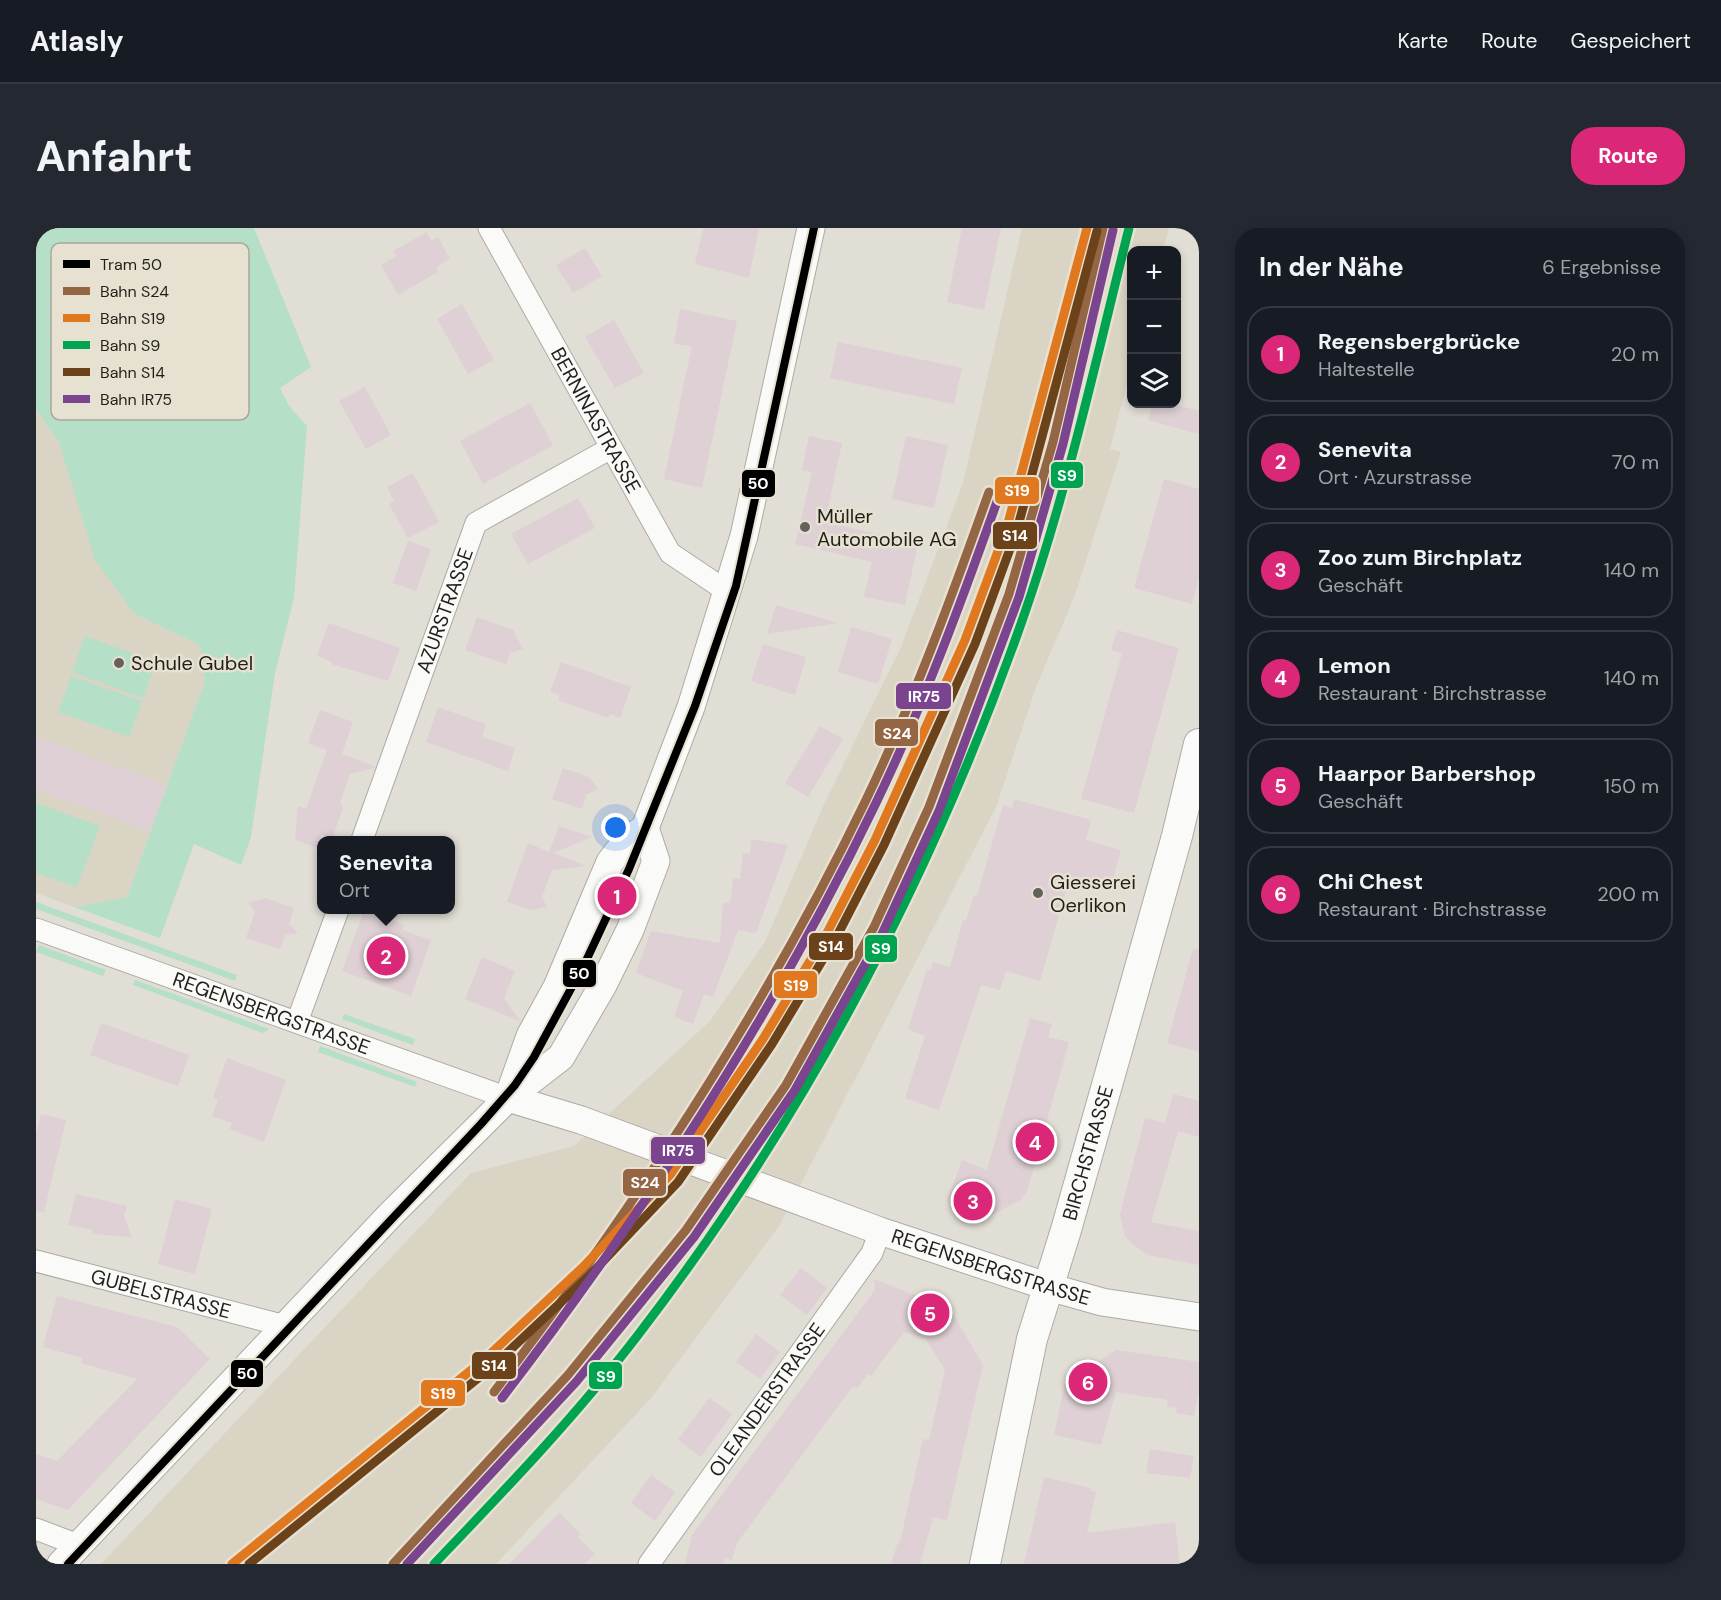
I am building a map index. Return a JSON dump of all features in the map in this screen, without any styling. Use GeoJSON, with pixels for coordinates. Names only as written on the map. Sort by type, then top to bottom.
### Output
{"type":"FeatureCollection","features":[{"type":"Feature","properties":{"kind":"main road","name":"BIRCHSTRASSE"},"geometry":{"type":"LineString","coordinates":[[985,1564],[1028,1354],[1177,836],[1199,744]]}},
{"type":"Feature","properties":{"kind":"street","name":"BERNINASTRASSE"},"geometry":{"type":"LineString","coordinates":[[489,228],[670,553],[728,592]]}},
{"type":"Feature","properties":{"kind":"street"},"geometry":{"type":"LineString","coordinates":[[508,1098],[530,1036],[557,987],[610,862],[627,840],[645,828],[691,707],[728,592],[754,494],[811,228]]}},
{"type":"Feature","properties":{"kind":"street","name":"AZURSTRASSE"},"geometry":{"type":"LineString","coordinates":[[363,836],[476,524],[611,448]]}},
{"type":"Feature","properties":{"kind":"street"},"geometry":{"type":"LineString","coordinates":[[36,1529],[69,1555],[392,1213],[508,1098],[561,1057],[603,985],[630,930],[656,861],[645,828]]}},
{"type":"Feature","properties":{"kind":"street"},"geometry":{"type":"LineString","coordinates":[[297,1022],[336,914]]}},
{"type":"Feature","properties":{"kind":"street","name":"REGENSBERGSTRASSE"},"geometry":{"type":"LineString","coordinates":[[36,929],[508,1098],[566,1115],[880,1230],[1049,1287],[1102,1302],[1199,1317]]}},
{"type":"Feature","properties":{"kind":"street","name":"OLEANDERSTRASSE"},"geometry":{"type":"LineString","coordinates":[[649,1564],[872,1253],[880,1230]]}},
{"type":"Feature","properties":{"kind":"street","name":"GUBELSTRASSE"},"geometry":{"type":"LineString","coordinates":[[36,1261],[285,1326]]}},
{"type":"Feature","properties":{"kind":"shaded area"},"geometry":{"type":"Polygon","coordinates":[[[1022,228],[1169,228],[1164,246],[1127,246],[1127,383],[1110,449],[1121,452],[1075,595],[1036,687],[996,807],[779,1226],[652,1397],[496,1564],[101,1564],[471,1173],[574,1146],[710,1021],[765,942],[825,802],[901,647],[963,483],[1022,228]]]}},
{"type":"Feature","properties":{"kind":"shaded area","name":"Schule Gubel"},"geometry":{"type":"Polygon","coordinates":[[[36,410],[59,442],[135,614],[200,645],[205,681],[127,897],[74,907],[36,893],[36,410]]]}},
{"type":"Feature","properties":{"kind":"green space"},"geometry":{"type":"Polygon","coordinates":[[[36,228],[254,228],[311,367],[280,388],[289,406],[307,426],[294,598],[275,673],[251,837],[241,865],[194,844],[160,938],[74,907],[127,897],[205,681],[200,645],[135,614],[95,560],[59,442],[36,410],[36,228]]]}},
{"type":"Feature","properties":{"kind":"green space"},"geometry":{"type":"Polygon","coordinates":[[[85,636],[156,662],[143,698],[72,672],[85,636]]]}},
{"type":"Feature","properties":{"kind":"green space"},"geometry":{"type":"Polygon","coordinates":[[[71,676],[142,701],[129,737],[58,712],[71,676]]]}},
{"type":"Feature","properties":{"kind":"green space"},"geometry":{"type":"Polygon","coordinates":[[[36,803],[100,826],[77,887],[36,873],[36,803]]]}},
{"type":"Feature","properties":{"kind":"green space"},"geometry":{"type":"Polygon","coordinates":[[[36,902],[237,975],[235,981],[36,909],[36,902]]]}},
{"type":"Feature","properties":{"kind":"green space"},"geometry":{"type":"Polygon","coordinates":[[[39,945],[106,970],[103,976],[36,952],[39,945]]]}},
{"type":"Feature","properties":{"kind":"green space"},"geometry":{"type":"Polygon","coordinates":[[[135,980],[269,1029],[263,1033],[133,985],[135,980]]]}},
{"type":"Feature","properties":{"kind":"green space"},"geometry":{"type":"Polygon","coordinates":[[[344,1014],[415,1039],[413,1045],[342,1019],[344,1014]]]}},
{"type":"Feature","properties":{"kind":"green space"},"geometry":{"type":"Polygon","coordinates":[[[320,1046],[417,1082],[415,1087],[318,1052],[320,1046]]]}},
{"type":"Feature","properties":{"kind":"building"},"geometry":{"type":"Polygon","coordinates":[[[703,228],[759,228],[749,278],[695,264],[703,228]]]}},
{"type":"Feature","properties":{"kind":"building"},"geometry":{"type":"Polygon","coordinates":[[[962,228],[1001,228],[984,310],[947,302],[962,228]]]}},
{"type":"Feature","properties":{"kind":"building"},"geometry":{"type":"Polygon","coordinates":[[[427,232],[431,241],[438,237],[450,259],[436,267],[438,272],[398,295],[381,265],[396,256],[393,251],[427,232]]]}},
{"type":"Feature","properties":{"kind":"building"},"geometry":{"type":"Polygon","coordinates":[[[585,248],[602,276],[573,293],[556,265],[585,248]]]}},
{"type":"Feature","properties":{"kind":"building"},"geometry":{"type":"Polygon","coordinates":[[[462,304],[494,360],[468,374],[437,319],[462,304]]]}},
{"type":"Feature","properties":{"kind":"building"},"geometry":{"type":"Polygon","coordinates":[[[680,309],[737,321],[702,488],[664,479],[692,346],[674,344],[680,309]]]}},
{"type":"Feature","properties":{"kind":"building"},"geometry":{"type":"Polygon","coordinates":[[[614,320],[644,373],[615,388],[585,337],[614,320]]]}},
{"type":"Feature","properties":{"kind":"building"},"geometry":{"type":"Polygon","coordinates":[[[838,342],[962,368],[954,404],[830,378],[838,342]]]}},
{"type":"Feature","properties":{"kind":"building"},"geometry":{"type":"Polygon","coordinates":[[[365,387],[391,435],[366,449],[339,401],[365,387]]]}},
{"type":"Feature","properties":{"kind":"building"},"geometry":{"type":"Polygon","coordinates":[[[530,403],[553,445],[483,484],[460,441],[530,403]]]}},
{"type":"Feature","properties":{"kind":"building"},"geometry":{"type":"Polygon","coordinates":[[[1181,406],[1199,411],[1199,434],[1148,420],[1151,408],[1181,408],[1181,406]]]}},
{"type":"Feature","properties":{"kind":"building"},"geometry":{"type":"Polygon","coordinates":[[[809,436],[842,443],[827,513],[844,516],[842,526],[918,543],[905,605],[864,597],[872,562],[795,544],[812,472],[802,470],[809,436]]]}},
{"type":"Feature","properties":{"kind":"building"},"geometry":{"type":"Polygon","coordinates":[[[906,436],[948,445],[934,508],[892,499],[906,436]]]}},
{"type":"Feature","properties":{"kind":"building"},"geometry":{"type":"Polygon","coordinates":[[[413,473],[439,522],[408,538],[389,504],[394,501],[387,487],[413,473]]]}},
{"type":"Feature","properties":{"kind":"building"},"geometry":{"type":"Polygon","coordinates":[[[1164,479],[1199,489],[1199,578],[1192,604],[1134,588],[1164,479]]]}},
{"type":"Feature","properties":{"kind":"building"},"geometry":{"type":"Polygon","coordinates":[[[578,498],[595,528],[528,564],[511,534],[578,498]]]}},
{"type":"Feature","properties":{"kind":"building"},"geometry":{"type":"Polygon","coordinates":[[[408,541],[431,549],[416,591],[393,583],[408,541]]]}},
{"type":"Feature","properties":{"kind":"building"},"geometry":{"type":"Polygon","coordinates":[[[776,605],[838,623],[767,634],[776,605]]]}},
{"type":"Feature","properties":{"kind":"building"},"geometry":{"type":"Polygon","coordinates":[[[477,617],[513,630],[523,649],[510,653],[506,664],[465,650],[477,617]]]}},
{"type":"Feature","properties":{"kind":"building"},"geometry":{"type":"Polygon","coordinates":[[[329,623],[400,648],[388,681],[331,664],[332,662],[317,656],[329,623]]]}},
{"type":"Feature","properties":{"kind":"building"},"geometry":{"type":"Polygon","coordinates":[[[851,627],[892,639],[878,684],[838,672],[851,627]]]}},
{"type":"Feature","properties":{"kind":"building"},"geometry":{"type":"Polygon","coordinates":[[[1117,630],[1179,648],[1134,813],[1081,799],[1122,653],[1111,650],[1117,630]]]}},
{"type":"Feature","properties":{"kind":"building"},"geometry":{"type":"Polygon","coordinates":[[[763,644],[806,657],[795,695],[751,681],[763,644]]]}},
{"type":"Feature","properties":{"kind":"building"},"geometry":{"type":"Polygon","coordinates":[[[561,662],[631,687],[620,718],[610,714],[608,718],[558,700],[560,695],[550,692],[561,662]]]}},
{"type":"Feature","properties":{"kind":"building"},"geometry":{"type":"Polygon","coordinates":[[[438,707],[486,724],[482,737],[515,748],[508,771],[426,742],[438,707]]]}},
{"type":"Feature","properties":{"kind":"building"},"geometry":{"type":"Polygon","coordinates":[[[320,710],[353,722],[342,754],[375,766],[350,774],[340,803],[343,808],[333,836],[317,836],[317,848],[295,840],[298,806],[306,809],[327,750],[308,743],[320,710]]]}},
{"type":"Feature","properties":{"kind":"building"},"geometry":{"type":"Polygon","coordinates":[[[820,726],[843,739],[808,797],[785,783],[820,726]]]}},
{"type":"Feature","properties":{"kind":"building"},"geometry":{"type":"Polygon","coordinates":[[[36,737],[167,785],[150,831],[36,790],[36,737]]]}},
{"type":"Feature","properties":{"kind":"building"},"geometry":{"type":"Polygon","coordinates":[[[563,768],[589,777],[598,789],[587,794],[582,809],[552,799],[563,768]]]}},
{"type":"Feature","properties":{"kind":"building"},"geometry":{"type":"Polygon","coordinates":[[[1014,799],[1091,820],[1086,840],[1121,850],[1111,887],[1070,877],[1040,981],[1006,971],[1000,990],[981,985],[939,1110],[905,1098],[925,1036],[908,1029],[927,969],[930,970],[933,962],[950,967],[963,920],[966,921],[974,895],[977,896],[1003,805],[1012,808],[1014,799]]]}},
{"type":"Feature","properties":{"kind":"building"},"geometry":{"type":"Polygon","coordinates":[[[559,826],[592,837],[553,853],[586,866],[552,870],[542,897],[547,907],[531,910],[507,902],[528,843],[549,852],[559,826]]]}},
{"type":"Feature","properties":{"kind":"building"},"geometry":{"type":"Polygon","coordinates":[[[751,839],[788,845],[756,933],[738,930],[713,997],[704,994],[693,1024],[674,1017],[683,991],[636,973],[651,931],[720,943],[723,903],[730,903],[733,878],[740,879],[743,853],[750,854],[751,839]]]}},
{"type":"Feature","properties":{"kind":"building"},"geometry":{"type":"Polygon","coordinates":[[[266,898],[294,908],[289,924],[298,933],[285,935],[280,949],[246,938],[255,912],[248,903],[266,898]]]}},
{"type":"Feature","properties":{"kind":"building"},"geometry":{"type":"Polygon","coordinates":[[[363,914],[373,914],[404,925],[402,930],[431,940],[411,996],[342,971],[363,914]]]}},
{"type":"Feature","properties":{"kind":"building"},"geometry":{"type":"Polygon","coordinates":[[[1193,949],[1199,950],[1199,1052],[1167,1043],[1193,949]]]}},
{"type":"Feature","properties":{"kind":"building"},"geometry":{"type":"Polygon","coordinates":[[[482,957],[515,971],[504,998],[520,1021],[465,999],[482,957]]]}},
{"type":"Feature","properties":{"kind":"building"},"geometry":{"type":"Polygon","coordinates":[[[1030,1018],[1052,1024],[1048,1037],[1069,1042],[1027,1192],[1020,1200],[994,1214],[981,1214],[947,1202],[962,1160],[987,1170],[1030,1018]]]}},
{"type":"Feature","properties":{"kind":"building"},"geometry":{"type":"Polygon","coordinates":[[[101,1023],[189,1055],[178,1086],[90,1055],[101,1023]]]}},
{"type":"Feature","properties":{"kind":"building"},"geometry":{"type":"Polygon","coordinates":[[[227,1058],[286,1080],[264,1142],[230,1129],[232,1123],[212,1116],[218,1100],[213,1098],[227,1058]]]}},
{"type":"Feature","properties":{"kind":"building"},"geometry":{"type":"Polygon","coordinates":[[[1173,1094],[1199,1101],[1199,1137],[1178,1131],[1151,1222],[1199,1231],[1199,1265],[1148,1255],[1125,1236],[1120,1214],[1145,1118],[1165,1123],[1173,1094]]]}},
{"type":"Feature","properties":{"kind":"building"},"geometry":{"type":"Polygon","coordinates":[[[41,1114],[66,1120],[44,1212],[36,1211],[36,1134],[41,1114]]]}},
{"type":"Feature","properties":{"kind":"building"},"geometry":{"type":"Polygon","coordinates":[[[76,1194],[127,1206],[124,1216],[132,1237],[92,1234],[93,1230],[68,1225],[76,1194]]]}},
{"type":"Feature","properties":{"kind":"building"},"geometry":{"type":"Polygon","coordinates":[[[175,1199],[212,1209],[195,1274],[158,1264],[175,1199]]]}},
{"type":"Feature","properties":{"kind":"building"},"geometry":{"type":"Polygon","coordinates":[[[801,1268],[827,1288],[807,1315],[780,1295],[801,1268]]]}},
{"type":"Feature","properties":{"kind":"building"},"geometry":{"type":"Polygon","coordinates":[[[874,1279],[950,1309],[983,1365],[947,1520],[933,1517],[920,1564],[891,1564],[898,1542],[900,1542],[923,1439],[929,1440],[945,1370],[926,1339],[904,1332],[871,1376],[868,1374],[857,1388],[853,1386],[737,1543],[732,1560],[725,1558],[723,1564],[685,1564],[692,1535],[875,1290],[874,1279]]]}},
{"type":"Feature","properties":{"kind":"building"},"geometry":{"type":"Polygon","coordinates":[[[57,1296],[177,1327],[210,1359],[68,1510],[36,1499],[36,1454],[57,1461],[137,1379],[81,1363],[82,1358],[43,1347],[57,1296]]]}},
{"type":"Feature","properties":{"kind":"building"},"geometry":{"type":"Polygon","coordinates":[[[756,1334],[780,1352],[760,1379],[736,1362],[756,1334]]]}},
{"type":"Feature","properties":{"kind":"building"},"geometry":{"type":"Polygon","coordinates":[[[1116,1350],[1199,1362],[1199,1391],[1194,1416],[1176,1413],[1177,1408],[1167,1407],[1168,1400],[1116,1392],[1101,1445],[1054,1435],[1065,1383],[1116,1350]]]}},
{"type":"Feature","properties":{"kind":"building"},"geometry":{"type":"Polygon","coordinates":[[[709,1398],[732,1414],[701,1457],[678,1440],[709,1398]]]}},
{"type":"Feature","properties":{"kind":"building"},"geometry":{"type":"Polygon","coordinates":[[[1150,1449],[1194,1456],[1190,1478],[1146,1473],[1150,1449]]]}},
{"type":"Feature","properties":{"kind":"building"},"geometry":{"type":"Polygon","coordinates":[[[651,1475],[675,1492],[655,1521],[631,1503],[651,1475]]]}},
{"type":"Feature","properties":{"kind":"building"},"geometry":{"type":"Polygon","coordinates":[[[1044,1477],[1091,1488],[1090,1491],[1096,1492],[1087,1533],[1175,1522],[1180,1564],[1024,1564],[1044,1477]]]}},
{"type":"Feature","properties":{"kind":"building"},"geometry":{"type":"Polygon","coordinates":[[[559,1513],[581,1534],[578,1537],[595,1554],[585,1564],[509,1564],[559,1513]]]}},
{"type":"Feature","properties":{"kind":"tram line","name":"50"},"geometry":{"type":"LineString","coordinates":[[68,1564],[481,1124],[515,1085],[534,1057],[586,961],[629,869],[695,706],[736,586],[814,228]]}},
{"type":"Feature","properties":{"kind":"rail line","name":"S19"},"geometry":{"type":"LineString","coordinates":[[232,1564],[486,1358],[583,1267],[670,1175],[763,1039],[828,931],[875,840],[965,640],[1007,527],[1087,228]]}},
{"type":"Feature","properties":{"kind":"rail line","name":"S24"},"geometry":{"type":"LineString","coordinates":[[393,1564],[568,1375],[686,1230],[786,1085],[874,927],[929,807],[1009,594],[1053,442],[1103,228]]}},
{"type":"Feature","properties":{"kind":"rail line","name":"S9"},"geometry":{"type":"LineString","coordinates":[[434,1564],[565,1424],[638,1335],[698,1253],[755,1168],[809,1082],[858,993],[905,902],[947,810],[1022,621],[1067,475],[1129,228]]}},
{"type":"Feature","properties":{"kind":"rail line","name":"IR75"},"geometry":{"type":"LineString","coordinates":[[407,1564],[576,1382],[694,1237],[795,1090],[883,932],[939,811],[1019,597],[1063,444],[1113,230]]}},
{"type":"Feature","properties":{"kind":"rail line","name":"S14"},"geometry":{"type":"LineString","coordinates":[[249,1564],[493,1366],[590,1275],[678,1182],[772,1044],[837,936],[884,845],[975,644],[1017,530],[1097,231]]}},
{"type":"Feature","properties":{"kind":"rail line","name":"S24"},"geometry":{"type":"LineString","coordinates":[[494,1392],[647,1179],[741,1031],[785,955],[827,878],[884,762],[932,647],[989,492]]}},
{"type":"Feature","properties":{"kind":"rail line","name":"IR75"},"geometry":{"type":"LineString","coordinates":[[502,1398],[555,1328],[656,1184],[704,1111],[794,960],[836,883],[910,729],[999,496]]}},
{"type":"Feature","properties":{"kind":"place","name":"Müller Automobile AG"},"geometry":{"type":"Point","coordinates":[805,527]}},
{"type":"Feature","properties":{"kind":"place","name":"Schule Gubel"},"geometry":{"type":"Point","coordinates":[119,663]}},
{"type":"Feature","properties":{"kind":"place","name":"Giesserei Oerlikon"},"geometry":{"type":"Point","coordinates":[1038,893]}},
{"type":"Feature","properties":{"kind":"place","name":"Regensbergbrücke"},"geometry":{"type":"Point","coordinates":[617,896]}},
{"type":"Feature","properties":{"kind":"place","name":"Senevita"},"geometry":{"type":"Point","coordinates":[386,956]}},
{"type":"Feature","properties":{"kind":"place","name":"Lemon"},"geometry":{"type":"Point","coordinates":[1035,1142]}},
{"type":"Feature","properties":{"kind":"place","name":"Zoo zum Birchplatz"},"geometry":{"type":"Point","coordinates":[973,1201]}},
{"type":"Feature","properties":{"kind":"place","name":"Haarpor Barbershop"},"geometry":{"type":"Point","coordinates":[930,1313]}},
{"type":"Feature","properties":{"kind":"place","name":"Chi Chest"},"geometry":{"type":"Point","coordinates":[1088,1382]}}]}
